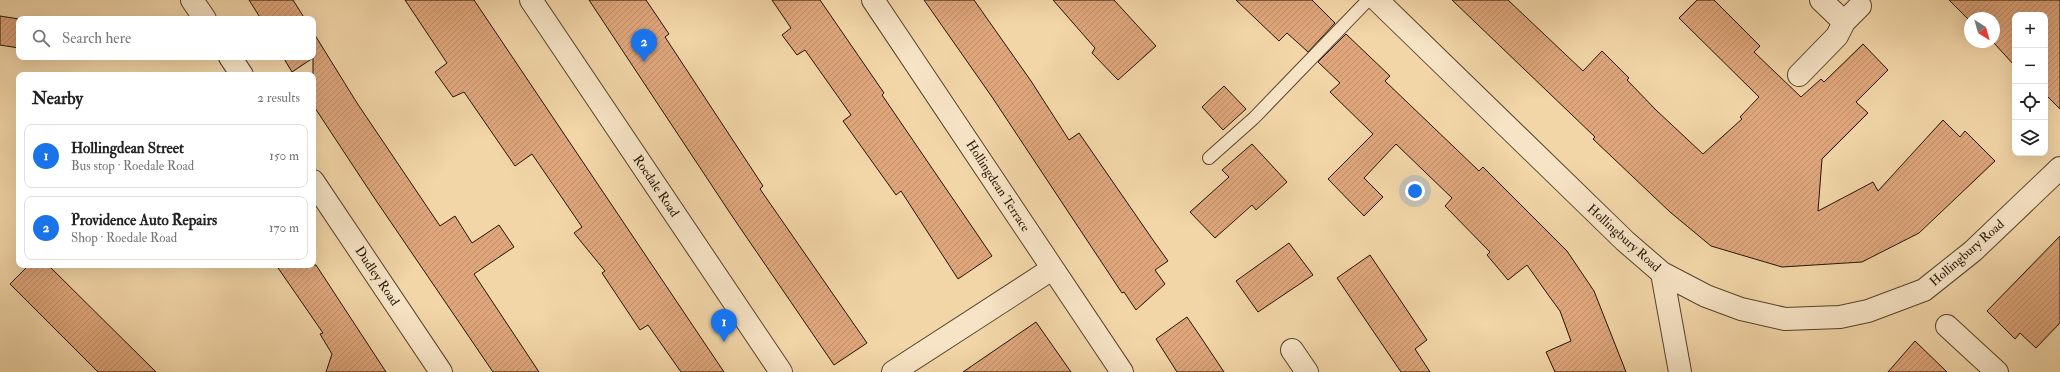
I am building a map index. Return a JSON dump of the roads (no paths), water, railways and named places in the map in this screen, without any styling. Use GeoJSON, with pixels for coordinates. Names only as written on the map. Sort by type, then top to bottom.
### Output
{"type":"FeatureCollection","features":[{"type":"Feature","properties":{"kind":"street"},"geometry":{"type":"LineString","coordinates":[[192,0],[203,16]]}},
{"type":"Feature","properties":{"kind":"street","name":"Roedale Road"},"geometry":{"type":"LineString","coordinates":[[531,0],[781,372]]}},
{"type":"Feature","properties":{"kind":"street","name":"Hollingdean Terrace"},"geometry":{"type":"LineString","coordinates":[[874,0],[1122,372]]}},
{"type":"Feature","properties":{"kind":"street","name":"Hollingbury Road"},"geometry":{"type":"LineString","coordinates":[[1377,0],[1625,241],[1662,273],[1706,296],[1734,307],[1785,319],[1840,317],[1868,311],[1924,290],[1950,271],[2060,168]]}},
{"type":"Feature","properties":{"kind":"street"},"geometry":{"type":"LineString","coordinates":[[1821,0],[1844,22]]}},
{"type":"Feature","properties":{"kind":"street"},"geometry":{"type":"LineString","coordinates":[[1799,75],[1838,36],[1844,22],[1860,6]]}},
{"type":"Feature","properties":{"kind":"street"},"geometry":{"type":"LineString","coordinates":[[232,60],[240,72]]}},
{"type":"Feature","properties":{"kind":"street","name":"Dudley Road"},"geometry":{"type":"LineString","coordinates":[[316,184],[442,372]]}},
{"type":"Feature","properties":{"kind":"street"},"geometry":{"type":"LineString","coordinates":[[893,372],[1052,269]]}},
{"type":"Feature","properties":{"kind":"street"},"geometry":{"type":"LineString","coordinates":[[1662,273],[1680,372]]}},
{"type":"Feature","properties":{"kind":"street"},"geometry":{"type":"LineString","coordinates":[[1947,326],[1997,372]]}},
{"type":"Feature","properties":{"kind":"street"},"geometry":{"type":"LineString","coordinates":[[1292,350],[1306,372]]}},
{"type":"Feature","properties":{"kind":"lane"},"geometry":{"type":"LineString","coordinates":[[1209,158],[1254,118],[1368,0]]}},
{"type":"Feature","properties":{"kind":"place","name":"Providence Auto Repairs"},"geometry":{"type":"Point","coordinates":[644,62]}},
{"type":"Feature","properties":{"kind":"place","name":"Hollingdean Street"},"geometry":{"type":"Point","coordinates":[724,342]}}]}
